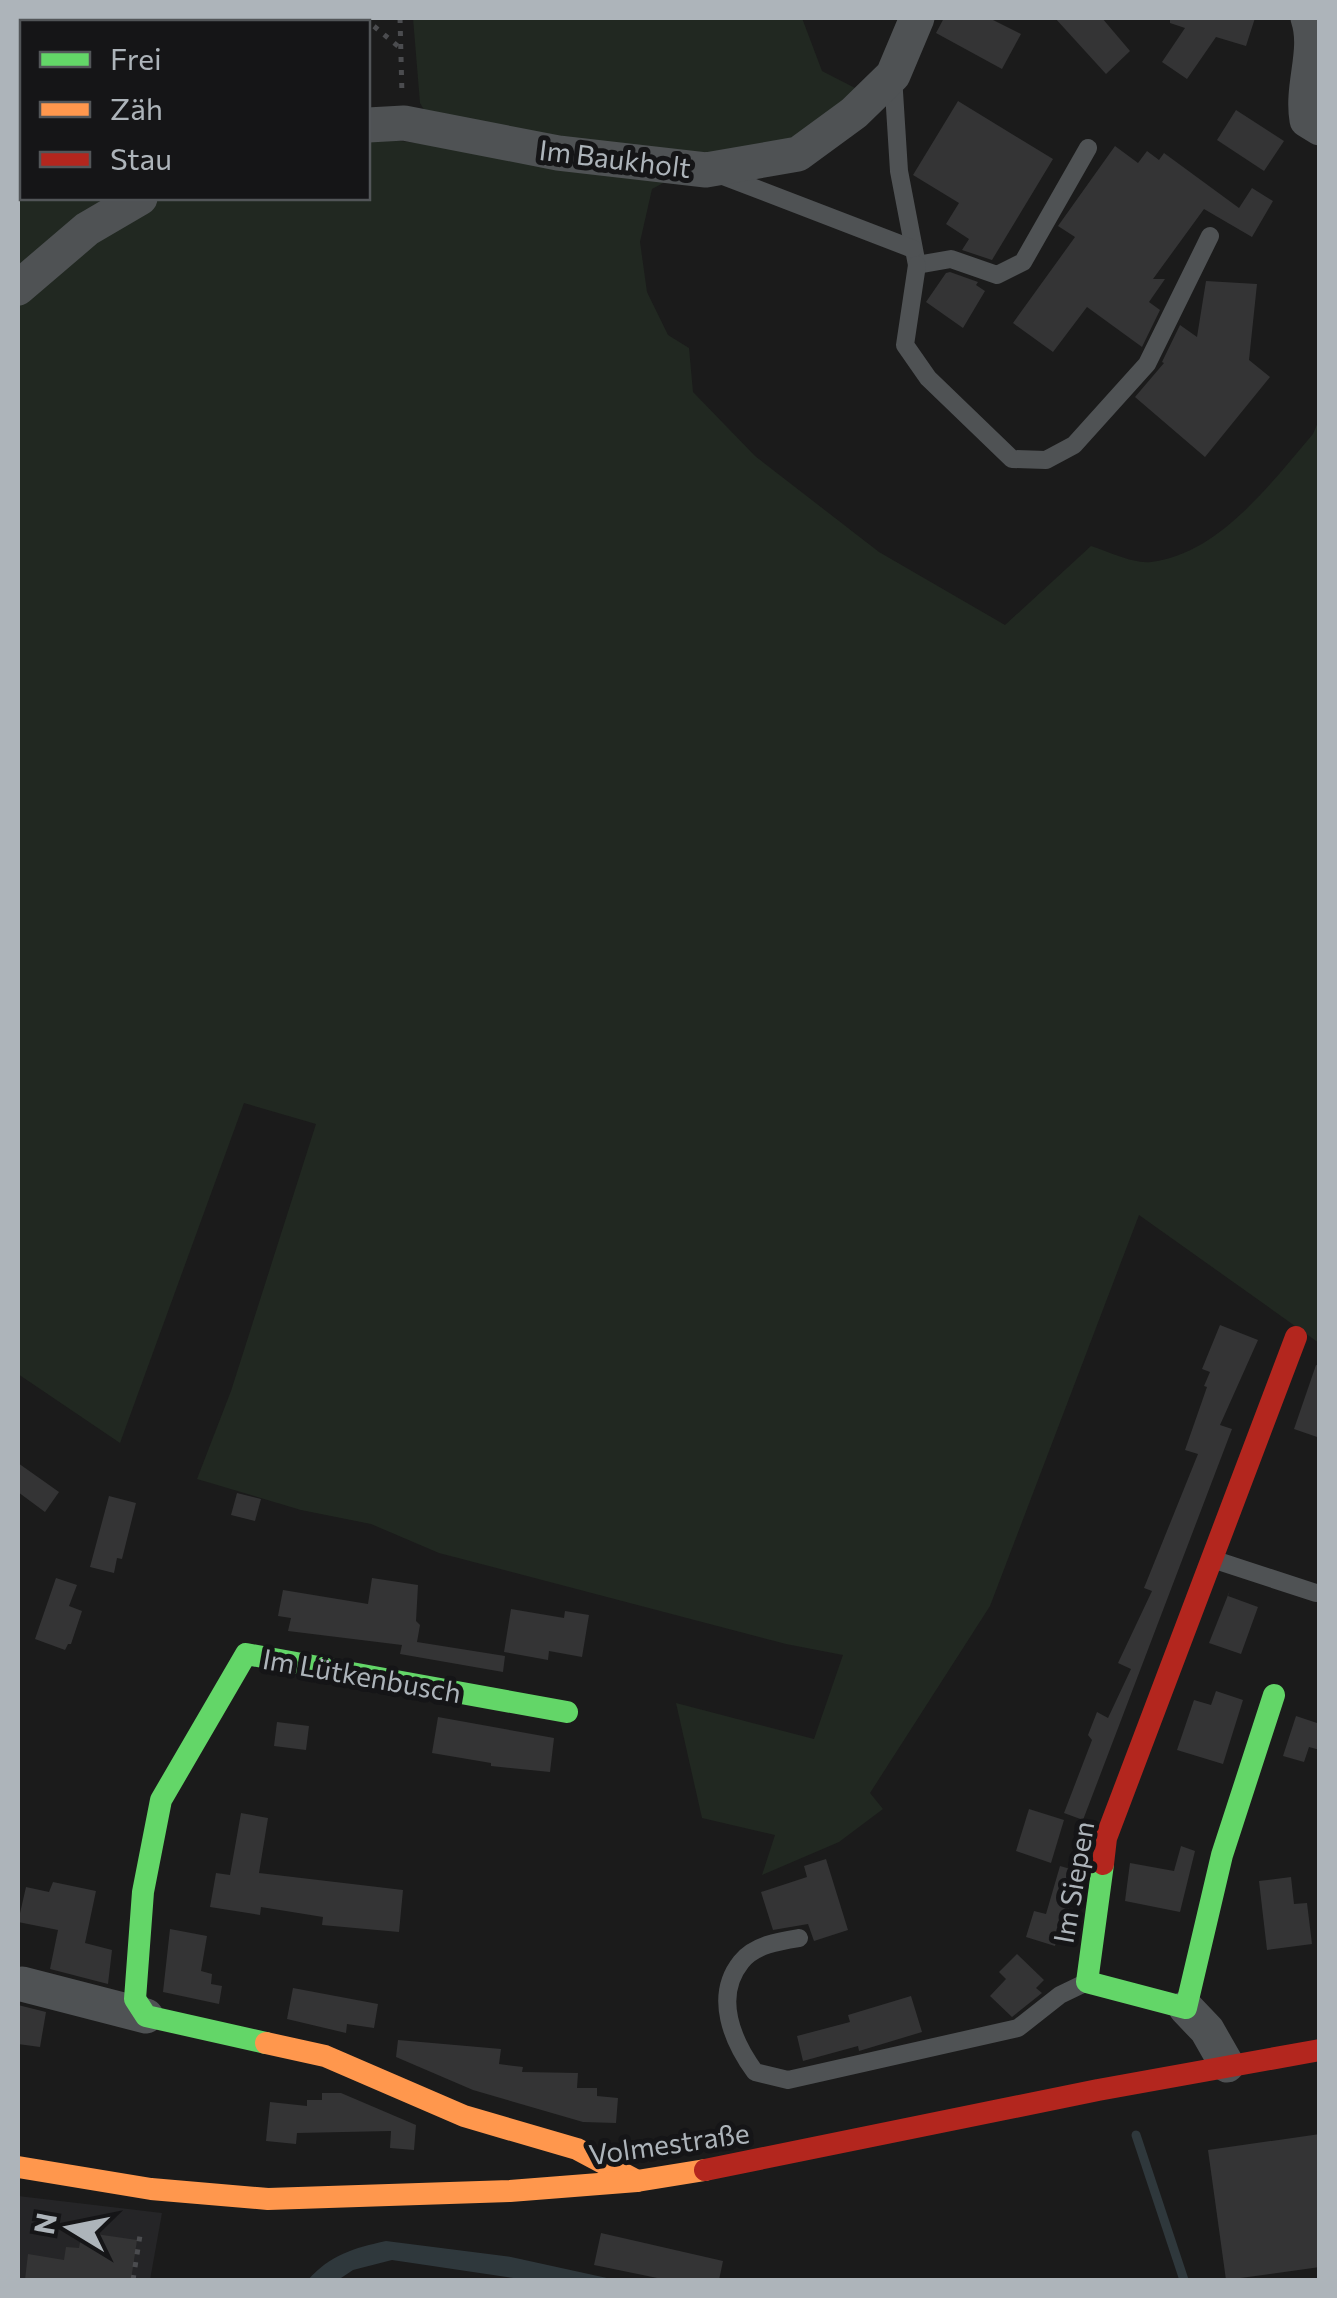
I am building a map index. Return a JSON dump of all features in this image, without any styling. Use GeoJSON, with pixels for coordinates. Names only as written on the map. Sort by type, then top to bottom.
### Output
{"type":"FeatureCollection","features":[{"type":"Feature","properties":{"kind":"street","name":"Im Baukholt"},"geometry":{"type":"LineString","coordinates":[[370,125],[404,123],[558,153],[706,170],[798,154],[854,113],[893,76],[917,18]]}},
{"type":"Feature","properties":{"kind":"street"},"geometry":{"type":"LineString","coordinates":[[1308,18],[1314,34],[1304,106],[1306,120],[1320,128]]}},
{"type":"Feature","properties":{"kind":"street"},"geometry":{"type":"LineString","coordinates":[[18,288],[87,230],[137,200]]}},
{"type":"Feature","properties":{"kind":"street","name":"Im Siepen"},"geometry":{"type":"LineString","coordinates":[[1186,2008],[1087,1982],[1106,1838],[1296,1338]]}},
{"type":"Feature","properties":{"kind":"street","name":"Im Lütkenbusch"},"geometry":{"type":"LineString","coordinates":[[146,2016],[134,1999],[144,1918],[143,1892],[162,1800],[246,1654],[567,1712]]}},
{"type":"Feature","properties":{"kind":"street"},"geometry":{"type":"LineString","coordinates":[[1227,2066],[1207,2030],[1186,2008],[1222,1855],[1274,1695]]}},
{"type":"Feature","properties":{"kind":"street"},"geometry":{"type":"LineString","coordinates":[[22,1984],[325,2056],[464,2116],[578,2149],[637,2180]]}},
{"type":"Feature","properties":{"kind":"street","name":"Volmestraße"},"geometry":{"type":"LineString","coordinates":[[18,2167],[150,2189],[268,2199],[510,2190],[637,2180],[746,2164],[1320,2050]]}},
{"type":"Feature","properties":{"kind":"lane"},"geometry":{"type":"LineString","coordinates":[[893,76],[899,171],[915,257],[905,344],[928,378],[1012,459],[1046,460],[1074,445],[1147,364],[1210,236]]}},
{"type":"Feature","properties":{"kind":"lane"},"geometry":{"type":"LineString","coordinates":[[706,170],[915,257],[951,259],[998,274],[1023,262],[1088,148]]}},
{"type":"Feature","properties":{"kind":"lane"},"geometry":{"type":"LineString","coordinates":[[1212,1559],[1316,1594]]}},
{"type":"Feature","properties":{"kind":"lane"},"geometry":{"type":"LineString","coordinates":[[799,1938],[768,1944],[741,1961],[729,1989],[728,2026],[740,2050],[755,2072],[788,2080],[1018,2028],[1060,1995],[1087,1982]]}},
{"type":"Feature","properties":{"kind":"path"},"geometry":{"type":"LineString","coordinates":[[400,18],[398,47],[404,123]]}},
{"type":"Feature","properties":{"kind":"path"},"geometry":{"type":"LineString","coordinates":[[370,23],[398,47]]}},
{"type":"Feature","properties":{"kind":"path"},"geometry":{"type":"LineString","coordinates":[[133,2280],[150,2189]]}},
{"type":"Feature","properties":{"kind":"shaded area"},"geometry":{"type":"Polygon","coordinates":[[[18,18],[348,20],[20,20],[20,200],[114,200],[18,270],[18,18]]]}},
{"type":"Feature","properties":{"kind":"shaded area"},"geometry":{"type":"Polygon","coordinates":[[[413,18],[802,18],[822,71],[857,89],[827,120],[779,145],[733,154],[562,144],[429,118],[420,103],[413,18]]]}},
{"type":"Feature","properties":{"kind":"shaded area"},"geometry":{"type":"Polygon","coordinates":[[[370,137],[678,175],[652,189],[640,242],[647,292],[668,335],[689,348],[693,392],[755,456],[879,552],[1005,625],[1091,546],[1128,559],[1151,562],[1199,546],[1261,494],[1313,434],[1319,420],[1319,1343],[1139,1215],[990,1606],[870,1793],[883,1809],[839,1842],[762,1875],[775,1835],[702,1818],[676,1703],[814,1739],[843,1655],[786,1644],[439,1553],[371,1524],[301,1510],[197,1479],[231,1391],[316,1124],[244,1103],[120,1443],[18,1374],[18,302],[153,200],[370,200],[370,137]]]}},
{"type":"Feature","properties":{"kind":"shaded area"},"geometry":{"type":"Polygon","coordinates":[[[18,2196],[162,2213],[150,2280],[18,2280],[18,2196]]]}},
{"type":"Feature","properties":{"kind":"shaded area"},"geometry":{"type":"Polygon","coordinates":[[[386,2241],[511,2257],[616,2280],[527,2280],[392,2260],[353,2270],[338,2280],[308,2280],[343,2254],[386,2241]]]}},
{"type":"Feature","properties":{"kind":"building"},"geometry":{"type":"Polygon","coordinates":[[[944,18],[989,18],[1021,34],[1002,69],[936,33],[944,18]]]}},
{"type":"Feature","properties":{"kind":"building"},"geometry":{"type":"Polygon","coordinates":[[[1055,18],[1102,18],[1130,51],[1106,74],[1055,18]]]}},
{"type":"Feature","properties":{"kind":"building"},"geometry":{"type":"Polygon","coordinates":[[[1170,18],[1255,18],[1246,46],[1216,37],[1187,79],[1162,62],[1185,28],[1170,23],[1170,18]]]}},
{"type":"Feature","properties":{"kind":"building"},"geometry":{"type":"Polygon","coordinates":[[[958,101],[1053,159],[992,260],[962,250],[969,239],[946,224],[959,203],[913,175],[958,101]]]}},
{"type":"Feature","properties":{"kind":"building"},"geometry":{"type":"Polygon","coordinates":[[[1236,110],[1284,141],[1264,171],[1217,140],[1236,110]]]}},
{"type":"Feature","properties":{"kind":"building"},"geometry":{"type":"Polygon","coordinates":[[[1115,146],[1138,163],[1147,151],[1159,160],[1164,153],[1239,208],[1252,188],[1273,201],[1252,237],[1204,209],[1153,279],[1165,279],[1149,302],[1160,310],[1142,347],[1087,307],[1053,352],[1013,323],[1075,237],[1058,226],[1115,146]]]}},
{"type":"Feature","properties":{"kind":"building"},"geometry":{"type":"Polygon","coordinates":[[[950,272],[978,282],[976,285],[985,291],[963,328],[926,302],[950,272]]]}},
{"type":"Feature","properties":{"kind":"building"},"geometry":{"type":"Polygon","coordinates":[[[1206,281],[1257,284],[1249,360],[1270,377],[1205,457],[1135,397],[1164,363],[1180,325],[1197,337],[1206,281]]]}},
{"type":"Feature","properties":{"kind":"building"},"geometry":{"type":"Polygon","coordinates":[[[1220,1325],[1258,1340],[1220,1425],[1232,1429],[1083,1820],[1064,1813],[1092,1740],[1088,1735],[1097,1712],[1108,1718],[1131,1669],[1118,1663],[1152,1591],[1144,1588],[1198,1454],[1185,1450],[1207,1387],[1204,1386],[1210,1372],[1202,1369],[1220,1325]]]}},
{"type":"Feature","properties":{"kind":"building"},"geometry":{"type":"Polygon","coordinates":[[[1316,1365],[1320,1366],[1320,1438],[1294,1429],[1316,1365]]]}},
{"type":"Feature","properties":{"kind":"building"},"geometry":{"type":"Polygon","coordinates":[[[18,1463],[59,1492],[45,1512],[18,1492],[18,1463]]]}},
{"type":"Feature","properties":{"kind":"building"},"geometry":{"type":"Polygon","coordinates":[[[237,1493],[261,1499],[255,1521],[231,1515],[237,1493]]]}},
{"type":"Feature","properties":{"kind":"building"},"geometry":{"type":"Polygon","coordinates":[[[109,1496],[136,1503],[122,1559],[117,1558],[114,1573],[90,1567],[109,1496]]]}},
{"type":"Feature","properties":{"kind":"building"},"geometry":{"type":"Polygon","coordinates":[[[56,1578],[77,1585],[69,1606],[82,1611],[71,1644],[65,1650],[35,1639],[56,1578]]]}},
{"type":"Feature","properties":{"kind":"building"},"geometry":{"type":"Polygon","coordinates":[[[372,1578],[418,1585],[417,1642],[505,1656],[503,1672],[400,1654],[402,1645],[288,1631],[291,1618],[278,1616],[283,1590],[368,1604],[372,1578]]]}},
{"type":"Feature","properties":{"kind":"building"},"geometry":{"type":"Polygon","coordinates":[[[1230,1590],[1228,1596],[1258,1607],[1241,1654],[1209,1643],[1230,1590]]]}},
{"type":"Feature","properties":{"kind":"building"},"geometry":{"type":"Polygon","coordinates":[[[511,1609],[564,1618],[565,1611],[589,1615],[582,1657],[549,1651],[548,1660],[504,1652],[511,1609]]]}},
{"type":"Feature","properties":{"kind":"building"},"geometry":{"type":"Polygon","coordinates":[[[1216,1691],[1243,1700],[1223,1764],[1177,1750],[1194,1700],[1211,1705],[1216,1691]]]}},
{"type":"Feature","properties":{"kind":"building"},"geometry":{"type":"Polygon","coordinates":[[[1296,1716],[1320,1724],[1320,1750],[1309,1747],[1304,1762],[1283,1756],[1296,1716]]]}},
{"type":"Feature","properties":{"kind":"building"},"geometry":{"type":"Polygon","coordinates":[[[438,1717],[554,1738],[550,1772],[491,1766],[432,1753],[438,1717]]]}},
{"type":"Feature","properties":{"kind":"building"},"geometry":{"type":"Polygon","coordinates":[[[277,1722],[309,1726],[306,1750],[274,1746],[277,1722]]]}},
{"type":"Feature","properties":{"kind":"building"},"geometry":{"type":"Polygon","coordinates":[[[1029,1809],[1064,1820],[1051,1863],[1016,1851],[1029,1809]]]}},
{"type":"Feature","properties":{"kind":"building"},"geometry":{"type":"Polygon","coordinates":[[[241,1813],[268,1818],[259,1873],[403,1890],[399,1932],[322,1925],[323,1917],[261,1907],[260,1915],[210,1907],[216,1873],[230,1875],[241,1813]]]}},
{"type":"Feature","properties":{"kind":"building"},"geometry":{"type":"Polygon","coordinates":[[[1181,1846],[1195,1851],[1180,1912],[1125,1901],[1130,1863],[1174,1871],[1181,1846]]]}},
{"type":"Feature","properties":{"kind":"building"},"geometry":{"type":"Polygon","coordinates":[[[826,1859],[848,1930],[814,1941],[808,1924],[773,1930],[761,1892],[807,1877],[804,1866],[826,1859]]]}},
{"type":"Feature","properties":{"kind":"building"},"geometry":{"type":"Polygon","coordinates":[[[1060,1866],[1074,1870],[1065,1940],[1057,1938],[1055,1946],[1026,1937],[1034,1911],[1046,1914],[1060,1866]]]}},
{"type":"Feature","properties":{"kind":"building"},"geometry":{"type":"Polygon","coordinates":[[[1291,1877],[1294,1904],[1307,1903],[1312,1944],[1267,1950],[1259,1881],[1291,1877]]]}},
{"type":"Feature","properties":{"kind":"building"},"geometry":{"type":"Polygon","coordinates":[[[53,1882],[96,1891],[85,1943],[112,1950],[108,1984],[50,1969],[58,1930],[18,1922],[26,1887],[49,1892],[53,1882]]]}},
{"type":"Feature","properties":{"kind":"building"},"geometry":{"type":"Polygon","coordinates":[[[170,1929],[207,1936],[201,1971],[212,1974],[211,1984],[222,1986],[219,2004],[163,1992],[170,1929]]]}},
{"type":"Feature","properties":{"kind":"building"},"geometry":{"type":"Polygon","coordinates":[[[1017,1954],[1044,1980],[1036,1988],[1042,1993],[1012,2017],[990,1996],[1006,1979],[999,1972],[1017,1954]]]}},
{"type":"Feature","properties":{"kind":"building"},"geometry":{"type":"Polygon","coordinates":[[[293,1988],[378,2004],[374,2028],[347,2024],[346,2033],[287,2019],[293,1988]]]}},
{"type":"Feature","properties":{"kind":"building"},"geometry":{"type":"Polygon","coordinates":[[[911,1996],[922,2032],[859,2051],[858,2046],[803,2061],[797,2036],[850,2022],[848,2015],[911,1996]]]}},
{"type":"Feature","properties":{"kind":"building"},"geometry":{"type":"Polygon","coordinates":[[[18,2005],[46,2012],[40,2047],[18,2044],[18,2005]]]}},
{"type":"Feature","properties":{"kind":"building"},"geometry":{"type":"Polygon","coordinates":[[[398,2040],[501,2049],[499,2064],[523,2067],[522,2072],[578,2073],[577,2088],[597,2088],[597,2096],[618,2098],[616,2123],[583,2122],[473,2090],[396,2057],[398,2040]]]}},
{"type":"Feature","properties":{"kind":"building"},"geometry":{"type":"Polygon","coordinates":[[[322,2093],[341,2093],[416,2125],[414,2150],[390,2148],[391,2131],[297,2133],[296,2144],[266,2141],[270,2102],[307,2106],[307,2100],[322,2100],[322,2093]]]}},
{"type":"Feature","properties":{"kind":"building"},"geometry":{"type":"Polygon","coordinates":[[[1320,2134],[1320,2267],[1226,2280],[1208,2150],[1320,2134]]]}},
{"type":"Feature","properties":{"kind":"building"},"geometry":{"type":"Polygon","coordinates":[[[82,2232],[137,2240],[131,2280],[25,2280],[28,2254],[64,2260],[66,2247],[79,2248],[82,2232]]]}},
{"type":"Feature","properties":{"kind":"building"},"geometry":{"type":"Polygon","coordinates":[[[601,2233],[723,2261],[719,2280],[667,2280],[594,2265],[601,2233]]]}},
{"type":"Feature","properties":{"kind":"waterway"},"geometry":{"type":"LineString","coordinates":[[1136,2135],[1184,2280]]}},
{"type":"Feature","properties":{"kind":"traffic: fast"},"geometry":{"type":"LineString","coordinates":[[266,2043],[146,2016],[135,1999],[143,1892],[161,1800],[246,1654],[567,1712]]}},
{"type":"Feature","properties":{"kind":"traffic: fast"},"geometry":{"type":"LineString","coordinates":[[1103,1864],[1087,1982],[1186,2008],[1222,1855],[1274,1695]]}},
{"type":"Feature","properties":{"kind":"traffic: slow"},"geometry":{"type":"LineString","coordinates":[[266,2043],[325,2056],[464,2116],[577,2149],[637,2181]]}},
{"type":"Feature","properties":{"kind":"traffic: slow"},"geometry":{"type":"LineString","coordinates":[[18,2167],[151,2189],[268,2199],[510,2191],[637,2181],[705,2170]]}},
{"type":"Feature","properties":{"kind":"traffic: jam"},"geometry":{"type":"LineString","coordinates":[[1103,1864],[1106,1838],[1296,1337]]}},
{"type":"Feature","properties":{"kind":"traffic: jam"},"geometry":{"type":"LineString","coordinates":[[705,2170],[1098,2090],[1320,2050]]}}]}
